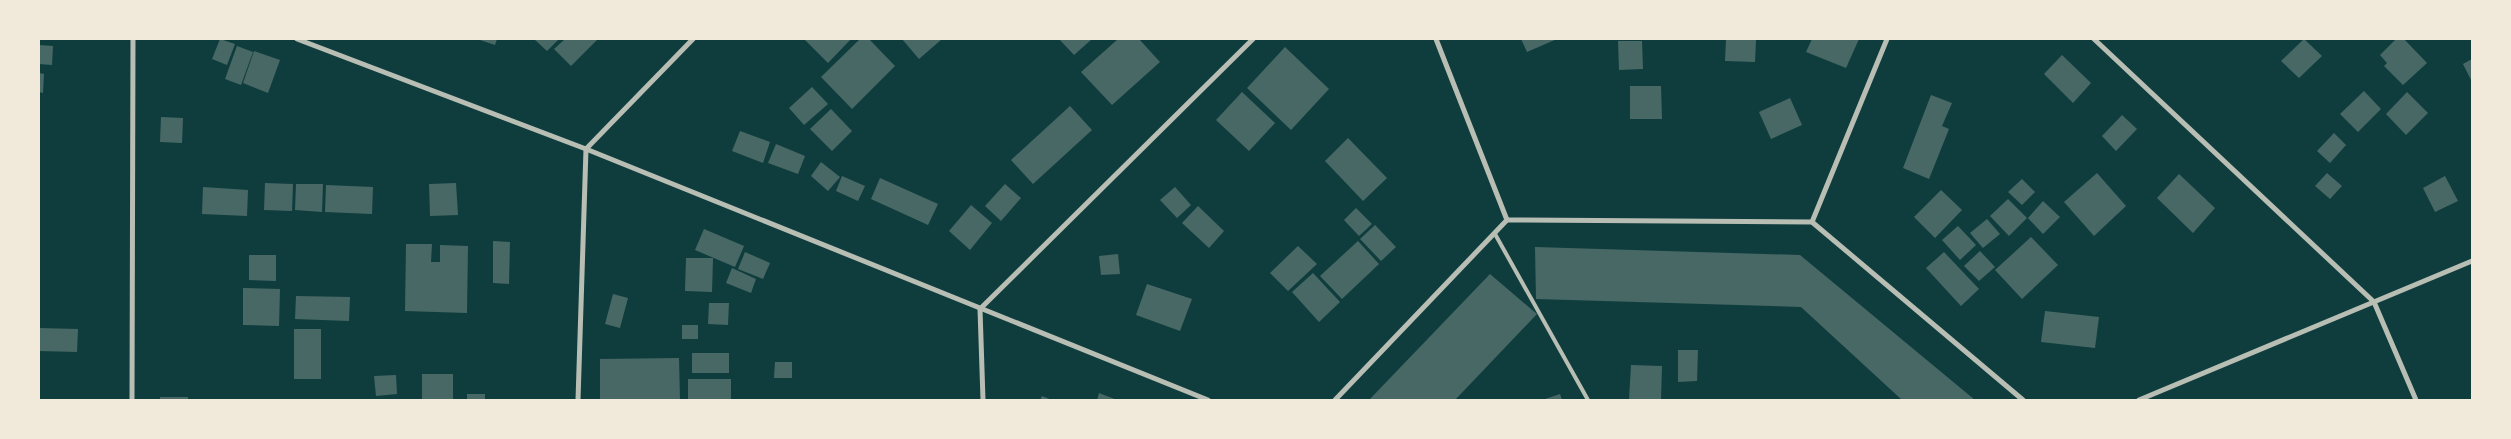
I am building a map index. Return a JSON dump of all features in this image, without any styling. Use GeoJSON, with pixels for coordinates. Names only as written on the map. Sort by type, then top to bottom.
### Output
{"type":"FeatureCollection","features":[{"type":"Feature","properties":{"kind":"street"},"geometry":{"type":"LineString","coordinates":[[132,400],[133,39]]}},
{"type":"Feature","properties":{"kind":"street"},"geometry":{"type":"LineString","coordinates":[[298,39],[586,149],[1208,400]]}},
{"type":"Feature","properties":{"kind":"street"},"geometry":{"type":"LineString","coordinates":[[578,400],[586,149],[693,39]]}},
{"type":"Feature","properties":{"kind":"street"},"geometry":{"type":"LineString","coordinates":[[983,400],[980,309],[1253,39]]}},
{"type":"Feature","properties":{"kind":"street"},"geometry":{"type":"LineString","coordinates":[[1436,39],[1507,220]]}},
{"type":"Feature","properties":{"kind":"street"},"geometry":{"type":"LineString","coordinates":[[1812,222],[1887,39]]}},
{"type":"Feature","properties":{"kind":"street"},"geometry":{"type":"LineString","coordinates":[[2094,39],[2374,302],[2416,400]]}},
{"type":"Feature","properties":{"kind":"street"},"geometry":{"type":"LineString","coordinates":[[1336,400],[1507,220],[1812,222],[2023,400]]}},
{"type":"Feature","properties":{"kind":"street"},"geometry":{"type":"LineString","coordinates":[[2139,400],[2472,261]]}},
{"type":"Feature","properties":{"kind":"lane"},"geometry":{"type":"LineString","coordinates":[[1495,234],[1588,400]]}},
{"type":"Feature","properties":{"kind":"building"},"geometry":{"type":"Polygon","coordinates":[[[220,39],[235,44],[227,65],[212,59],[220,39]]]}},
{"type":"Feature","properties":{"kind":"building"},"geometry":{"type":"Polygon","coordinates":[[[477,39],[497,39],[495,45],[477,39]]]}},
{"type":"Feature","properties":{"kind":"building"},"geometry":{"type":"Polygon","coordinates":[[[534,39],[559,39],[547,51],[534,39]]]}},
{"type":"Feature","properties":{"kind":"building"},"geometry":{"type":"Polygon","coordinates":[[[565,39],[598,39],[571,66],[554,49],[565,39]]]}},
{"type":"Feature","properties":{"kind":"building"},"geometry":{"type":"Polygon","coordinates":[[[804,39],[851,39],[828,63],[804,39]]]}},
{"type":"Feature","properties":{"kind":"building"},"geometry":{"type":"Polygon","coordinates":[[[860,39],[869,39],[895,66],[852,109],[821,77],[860,39]]]}},
{"type":"Feature","properties":{"kind":"building"},"geometry":{"type":"Polygon","coordinates":[[[902,39],[942,39],[919,59],[902,39]]]}},
{"type":"Feature","properties":{"kind":"building"},"geometry":{"type":"Polygon","coordinates":[[[1059,39],[1092,39],[1074,55],[1059,39]]]}},
{"type":"Feature","properties":{"kind":"building"},"geometry":{"type":"Polygon","coordinates":[[[1118,39],[1139,39],[1160,62],[1112,105],[1081,72],[1118,39]]]}},
{"type":"Feature","properties":{"kind":"building"},"geometry":{"type":"Polygon","coordinates":[[[1521,39],[1557,39],[1527,52],[1521,39]]]}},
{"type":"Feature","properties":{"kind":"building"},"geometry":{"type":"Polygon","coordinates":[[[1726,39],[1756,40],[1755,62],[1725,61],[1726,39]]]}},
{"type":"Feature","properties":{"kind":"building"},"geometry":{"type":"Polygon","coordinates":[[[1812,39],[1859,39],[1846,68],[1806,52],[1812,39]]]}},
{"type":"Feature","properties":{"kind":"building"},"geometry":{"type":"Polygon","coordinates":[[[2304,39],[2322,56],[2299,78],[2281,61],[2304,39]]]}},
{"type":"Feature","properties":{"kind":"building"},"geometry":{"type":"Polygon","coordinates":[[[2396,39],[2404,39],[2427,63],[2403,85],[2384,66],[2387,63],[2380,55],[2396,39]]]}},
{"type":"Feature","properties":{"kind":"building"},"geometry":{"type":"Polygon","coordinates":[[[1618,41],[1642,41],[1643,69],[1619,70],[1618,41]]]}},
{"type":"Feature","properties":{"kind":"building"},"geometry":{"type":"Polygon","coordinates":[[[39,45],[53,46],[52,65],[39,64],[39,45]]]}},
{"type":"Feature","properties":{"kind":"building"},"geometry":{"type":"Polygon","coordinates":[[[237,46],[253,52],[241,85],[225,79],[237,46]]]}},
{"type":"Feature","properties":{"kind":"building"},"geometry":{"type":"Polygon","coordinates":[[[1285,47],[1329,89],[1291,130],[1247,88],[1285,47]]]}},
{"type":"Feature","properties":{"kind":"building"},"geometry":{"type":"Polygon","coordinates":[[[254,51],[280,60],[268,93],[243,83],[254,51]]]}},
{"type":"Feature","properties":{"kind":"building"},"geometry":{"type":"Polygon","coordinates":[[[2062,55],[2091,83],[2073,103],[2044,74],[2062,55]]]}},
{"type":"Feature","properties":{"kind":"building"},"geometry":{"type":"Polygon","coordinates":[[[2472,59],[2472,82],[2463,64],[2472,59]]]}},
{"type":"Feature","properties":{"kind":"building"},"geometry":{"type":"Polygon","coordinates":[[[39,73],[44,74],[43,93],[39,92],[39,73]]]}},
{"type":"Feature","properties":{"kind":"building"},"geometry":{"type":"Polygon","coordinates":[[[1630,86],[1661,86],[1662,119],[1630,119],[1630,86]]]}},
{"type":"Feature","properties":{"kind":"building"},"geometry":{"type":"Polygon","coordinates":[[[812,87],[828,104],[804,125],[789,108],[812,87]]]}},
{"type":"Feature","properties":{"kind":"building"},"geometry":{"type":"Polygon","coordinates":[[[2364,91],[2381,109],[2358,132],[2340,114],[2364,91]]]}},
{"type":"Feature","properties":{"kind":"building"},"geometry":{"type":"Polygon","coordinates":[[[1242,92],[1275,123],[1249,151],[1216,120],[1242,92]]]}},
{"type":"Feature","properties":{"kind":"building"},"geometry":{"type":"Polygon","coordinates":[[[2407,92],[2428,113],[2406,135],[2386,114],[2407,92]]]}},
{"type":"Feature","properties":{"kind":"building"},"geometry":{"type":"Polygon","coordinates":[[[1931,95],[1952,103],[1942,126],[1949,129],[1929,179],[1903,168],[1931,95]]]}},
{"type":"Feature","properties":{"kind":"building"},"geometry":{"type":"Polygon","coordinates":[[[1790,98],[1802,125],[1771,139],[1759,112],[1790,98]]]}},
{"type":"Feature","properties":{"kind":"building"},"geometry":{"type":"Polygon","coordinates":[[[1070,106],[1092,130],[1033,184],[1011,160],[1070,106]]]}},
{"type":"Feature","properties":{"kind":"building"},"geometry":{"type":"Polygon","coordinates":[[[831,109],[852,131],[832,151],[810,129],[831,109]]]}},
{"type":"Feature","properties":{"kind":"building"},"geometry":{"type":"Polygon","coordinates":[[[2122,115],[2137,129],[2116,151],[2102,136],[2122,115]]]}},
{"type":"Feature","properties":{"kind":"building"},"geometry":{"type":"Polygon","coordinates":[[[161,117],[183,118],[182,143],[160,142],[161,117]]]}},
{"type":"Feature","properties":{"kind":"building"},"geometry":{"type":"Polygon","coordinates":[[[740,131],[770,142],[763,163],[732,151],[740,131]]]}},
{"type":"Feature","properties":{"kind":"building"},"geometry":{"type":"Polygon","coordinates":[[[2334,133],[2346,145],[2330,163],[2317,151],[2334,133]]]}},
{"type":"Feature","properties":{"kind":"building"},"geometry":{"type":"Polygon","coordinates":[[[1348,138],[1387,178],[1363,201],[1325,161],[1348,138]]]}},
{"type":"Feature","properties":{"kind":"building"},"geometry":{"type":"Polygon","coordinates":[[[776,144],[805,156],[798,174],[768,163],[776,144]]]}},
{"type":"Feature","properties":{"kind":"building"},"geometry":{"type":"Polygon","coordinates":[[[821,162],[840,177],[828,191],[811,176],[821,162]]]}},
{"type":"Feature","properties":{"kind":"building"},"geometry":{"type":"Polygon","coordinates":[[[2097,173],[2126,206],[2094,236],[2064,202],[2097,173]]]}},
{"type":"Feature","properties":{"kind":"building"},"geometry":{"type":"Polygon","coordinates":[[[2327,173],[2342,186],[2330,199],[2315,186],[2327,173]]]}},
{"type":"Feature","properties":{"kind":"building"},"geometry":{"type":"Polygon","coordinates":[[[2179,174],[2215,208],[2193,233],[2157,198],[2179,174]]]}},
{"type":"Feature","properties":{"kind":"building"},"geometry":{"type":"Polygon","coordinates":[[[842,176],[865,186],[858,201],[836,191],[842,176]]]}},
{"type":"Feature","properties":{"kind":"building"},"geometry":{"type":"Polygon","coordinates":[[[2445,176],[2458,201],[2435,212],[2423,188],[2445,176]]]}},
{"type":"Feature","properties":{"kind":"building"},"geometry":{"type":"Polygon","coordinates":[[[880,178],[938,204],[928,225],[871,199],[880,178]]]}},
{"type":"Feature","properties":{"kind":"building"},"geometry":{"type":"Polygon","coordinates":[[[2022,179],[2035,192],[2022,205],[2008,192],[2022,179]]]}},
{"type":"Feature","properties":{"kind":"building"},"geometry":{"type":"Polygon","coordinates":[[[265,183],[293,184],[292,211],[264,210],[265,183]]]}},
{"type":"Feature","properties":{"kind":"building"},"geometry":{"type":"Polygon","coordinates":[[[456,183],[458,215],[430,216],[429,184],[456,183]]]}},
{"type":"Feature","properties":{"kind":"building"},"geometry":{"type":"Polygon","coordinates":[[[296,184],[323,184],[322,212],[295,210],[296,184]]]}},
{"type":"Feature","properties":{"kind":"building"},"geometry":{"type":"Polygon","coordinates":[[[1005,184],[1021,198],[1001,221],[985,206],[1005,184]]]}},
{"type":"Feature","properties":{"kind":"building"},"geometry":{"type":"Polygon","coordinates":[[[326,185],[373,187],[372,214],[325,212],[326,185]]]}},
{"type":"Feature","properties":{"kind":"building"},"geometry":{"type":"Polygon","coordinates":[[[203,187],[248,190],[247,216],[202,214],[203,187]]]}},
{"type":"Feature","properties":{"kind":"building"},"geometry":{"type":"Polygon","coordinates":[[[1175,187],[1191,205],[1177,218],[1160,200],[1175,187]]]}},
{"type":"Feature","properties":{"kind":"building"},"geometry":{"type":"Polygon","coordinates":[[[1941,190],[1962,210],[1935,238],[1914,217],[1941,190]]]}},
{"type":"Feature","properties":{"kind":"building"},"geometry":{"type":"Polygon","coordinates":[[[2008,199],[2027,218],[2009,236],[1990,216],[2008,199]]]}},
{"type":"Feature","properties":{"kind":"building"},"geometry":{"type":"Polygon","coordinates":[[[2043,201],[2060,217],[2043,234],[2028,218],[2043,201]]]}},
{"type":"Feature","properties":{"kind":"building"},"geometry":{"type":"Polygon","coordinates":[[[971,205],[992,223],[970,250],[949,231],[971,205]]]}},
{"type":"Feature","properties":{"kind":"building"},"geometry":{"type":"Polygon","coordinates":[[[1198,206],[1224,231],[1209,248],[1182,223],[1198,206]]]}},
{"type":"Feature","properties":{"kind":"building"},"geometry":{"type":"Polygon","coordinates":[[[1356,208],[1372,224],[1359,236],[1344,220],[1356,208]]]}},
{"type":"Feature","properties":{"kind":"building"},"geometry":{"type":"Polygon","coordinates":[[[1987,219],[2000,234],[1983,248],[1970,233],[1987,219]]]}},
{"type":"Feature","properties":{"kind":"building"},"geometry":{"type":"Polygon","coordinates":[[[1375,225],[1396,247],[1381,261],[1360,239],[1375,225]]]}},
{"type":"Feature","properties":{"kind":"building"},"geometry":{"type":"Polygon","coordinates":[[[1958,226],[1976,245],[1960,260],[1942,240],[1958,226]]]}},
{"type":"Feature","properties":{"kind":"building"},"geometry":{"type":"Polygon","coordinates":[[[704,229],[744,246],[735,267],[695,250],[704,229]]]}},
{"type":"Feature","properties":{"kind":"building"},"geometry":{"type":"Polygon","coordinates":[[[2031,237],[2058,265],[2022,299],[1995,270],[2031,237]]]}},
{"type":"Feature","properties":{"kind":"building"},"geometry":{"type":"Polygon","coordinates":[[[493,241],[510,242],[509,284],[493,283],[493,241]]]}},
{"type":"Feature","properties":{"kind":"building"},"geometry":{"type":"Polygon","coordinates":[[[1358,241],[1379,264],[1342,299],[1320,276],[1358,241]]]}},
{"type":"Feature","properties":{"kind":"building"},"geometry":{"type":"Polygon","coordinates":[[[406,244],[432,244],[431,262],[440,262],[440,245],[468,246],[467,313],[405,311],[406,244]]]}},
{"type":"Feature","properties":{"kind":"building"},"geometry":{"type":"Polygon","coordinates":[[[1298,246],[1317,264],[1288,291],[1270,273],[1298,246]]]}},
{"type":"Feature","properties":{"kind":"building"},"geometry":{"type":"Polygon","coordinates":[[[1535,247],[1800,255],[1975,400],[1902,400],[1801,307],[1536,299],[1535,247]]]}},
{"type":"Feature","properties":{"kind":"building"},"geometry":{"type":"Polygon","coordinates":[[[1980,251],[1995,267],[1979,281],[1964,266],[1980,251]]]}},
{"type":"Feature","properties":{"kind":"building"},"geometry":{"type":"Polygon","coordinates":[[[745,252],[770,263],[763,279],[738,269],[745,252]]]}},
{"type":"Feature","properties":{"kind":"building"},"geometry":{"type":"Polygon","coordinates":[[[1944,252],[1979,289],[1961,306],[1926,268],[1944,252]]]}},
{"type":"Feature","properties":{"kind":"building"},"geometry":{"type":"Polygon","coordinates":[[[1118,254],[1120,274],[1101,275],[1099,256],[1118,254]]]}},
{"type":"Feature","properties":{"kind":"building"},"geometry":{"type":"Polygon","coordinates":[[[249,255],[276,255],[276,281],[249,280],[249,255]]]}},
{"type":"Feature","properties":{"kind":"building"},"geometry":{"type":"Polygon","coordinates":[[[686,258],[713,258],[712,292],[685,291],[686,258]]]}},
{"type":"Feature","properties":{"kind":"building"},"geometry":{"type":"Polygon","coordinates":[[[732,268],[756,279],[751,293],[726,283],[732,268]]]}},
{"type":"Feature","properties":{"kind":"building"},"geometry":{"type":"Polygon","coordinates":[[[1313,273],[1340,302],[1319,322],[1292,292],[1313,273]]]}},
{"type":"Feature","properties":{"kind":"building"},"geometry":{"type":"Polygon","coordinates":[[[1490,274],[1537,314],[1455,400],[1369,400],[1490,274]]]}},
{"type":"Feature","properties":{"kind":"building"},"geometry":{"type":"Polygon","coordinates":[[[1147,284],[1192,299],[1180,331],[1136,315],[1147,284]]]}},
{"type":"Feature","properties":{"kind":"building"},"geometry":{"type":"Polygon","coordinates":[[[243,288],[280,289],[279,326],[243,325],[243,288]]]}},
{"type":"Feature","properties":{"kind":"building"},"geometry":{"type":"Polygon","coordinates":[[[613,294],[628,298],[620,328],[605,324],[613,294]]]}},
{"type":"Feature","properties":{"kind":"building"},"geometry":{"type":"Polygon","coordinates":[[[296,296],[350,297],[349,321],[295,319],[296,296]]]}},
{"type":"Feature","properties":{"kind":"building"},"geometry":{"type":"Polygon","coordinates":[[[709,303],[729,303],[728,325],[708,324],[709,303]]]}},
{"type":"Feature","properties":{"kind":"building"},"geometry":{"type":"Polygon","coordinates":[[[2045,311],[2099,317],[2095,348],[2041,342],[2045,311]]]}},
{"type":"Feature","properties":{"kind":"building"},"geometry":{"type":"Polygon","coordinates":[[[682,325],[698,325],[698,339],[682,339],[682,325]]]}},
{"type":"Feature","properties":{"kind":"building"},"geometry":{"type":"Polygon","coordinates":[[[39,328],[78,329],[77,352],[39,351],[39,328]]]}},
{"type":"Feature","properties":{"kind":"building"},"geometry":{"type":"Polygon","coordinates":[[[294,329],[321,329],[321,379],[294,379],[294,329]]]}},
{"type":"Feature","properties":{"kind":"building"},"geometry":{"type":"Polygon","coordinates":[[[1678,350],[1698,350],[1697,381],[1678,382],[1678,350]]]}},
{"type":"Feature","properties":{"kind":"building"},"geometry":{"type":"Polygon","coordinates":[[[692,353],[729,353],[729,373],[692,373],[692,353]]]}},
{"type":"Feature","properties":{"kind":"building"},"geometry":{"type":"Polygon","coordinates":[[[679,358],[680,400],[600,400],[600,359],[679,358]]]}},
{"type":"Feature","properties":{"kind":"building"},"geometry":{"type":"Polygon","coordinates":[[[775,362],[792,362],[792,378],[774,378],[775,362]]]}},
{"type":"Feature","properties":{"kind":"building"},"geometry":{"type":"Polygon","coordinates":[[[1631,365],[1662,366],[1661,400],[1629,400],[1631,365]]]}},
{"type":"Feature","properties":{"kind":"building"},"geometry":{"type":"Polygon","coordinates":[[[422,374],[453,374],[453,400],[422,400],[422,374]]]}},
{"type":"Feature","properties":{"kind":"building"},"geometry":{"type":"Polygon","coordinates":[[[396,375],[397,394],[376,396],[374,376],[396,375]]]}},
{"type":"Feature","properties":{"kind":"building"},"geometry":{"type":"Polygon","coordinates":[[[688,379],[731,379],[731,400],[688,400],[688,379]]]}},
{"type":"Feature","properties":{"kind":"building"},"geometry":{"type":"Polygon","coordinates":[[[1099,393],[1117,400],[1097,400],[1099,393]]]}},
{"type":"Feature","properties":{"kind":"building"},"geometry":{"type":"Polygon","coordinates":[[[467,394],[485,394],[485,400],[467,400],[467,394]]]}},
{"type":"Feature","properties":{"kind":"building"},"geometry":{"type":"Polygon","coordinates":[[[1560,394],[1562,400],[1542,400],[1560,394]]]}},
{"type":"Feature","properties":{"kind":"building"},"geometry":{"type":"Polygon","coordinates":[[[1042,396],[1052,400],[1040,400],[1042,396]]]}},
{"type":"Feature","properties":{"kind":"building"},"geometry":{"type":"Polygon","coordinates":[[[160,397],[188,397],[188,400],[160,400],[160,397]]]}}]}
